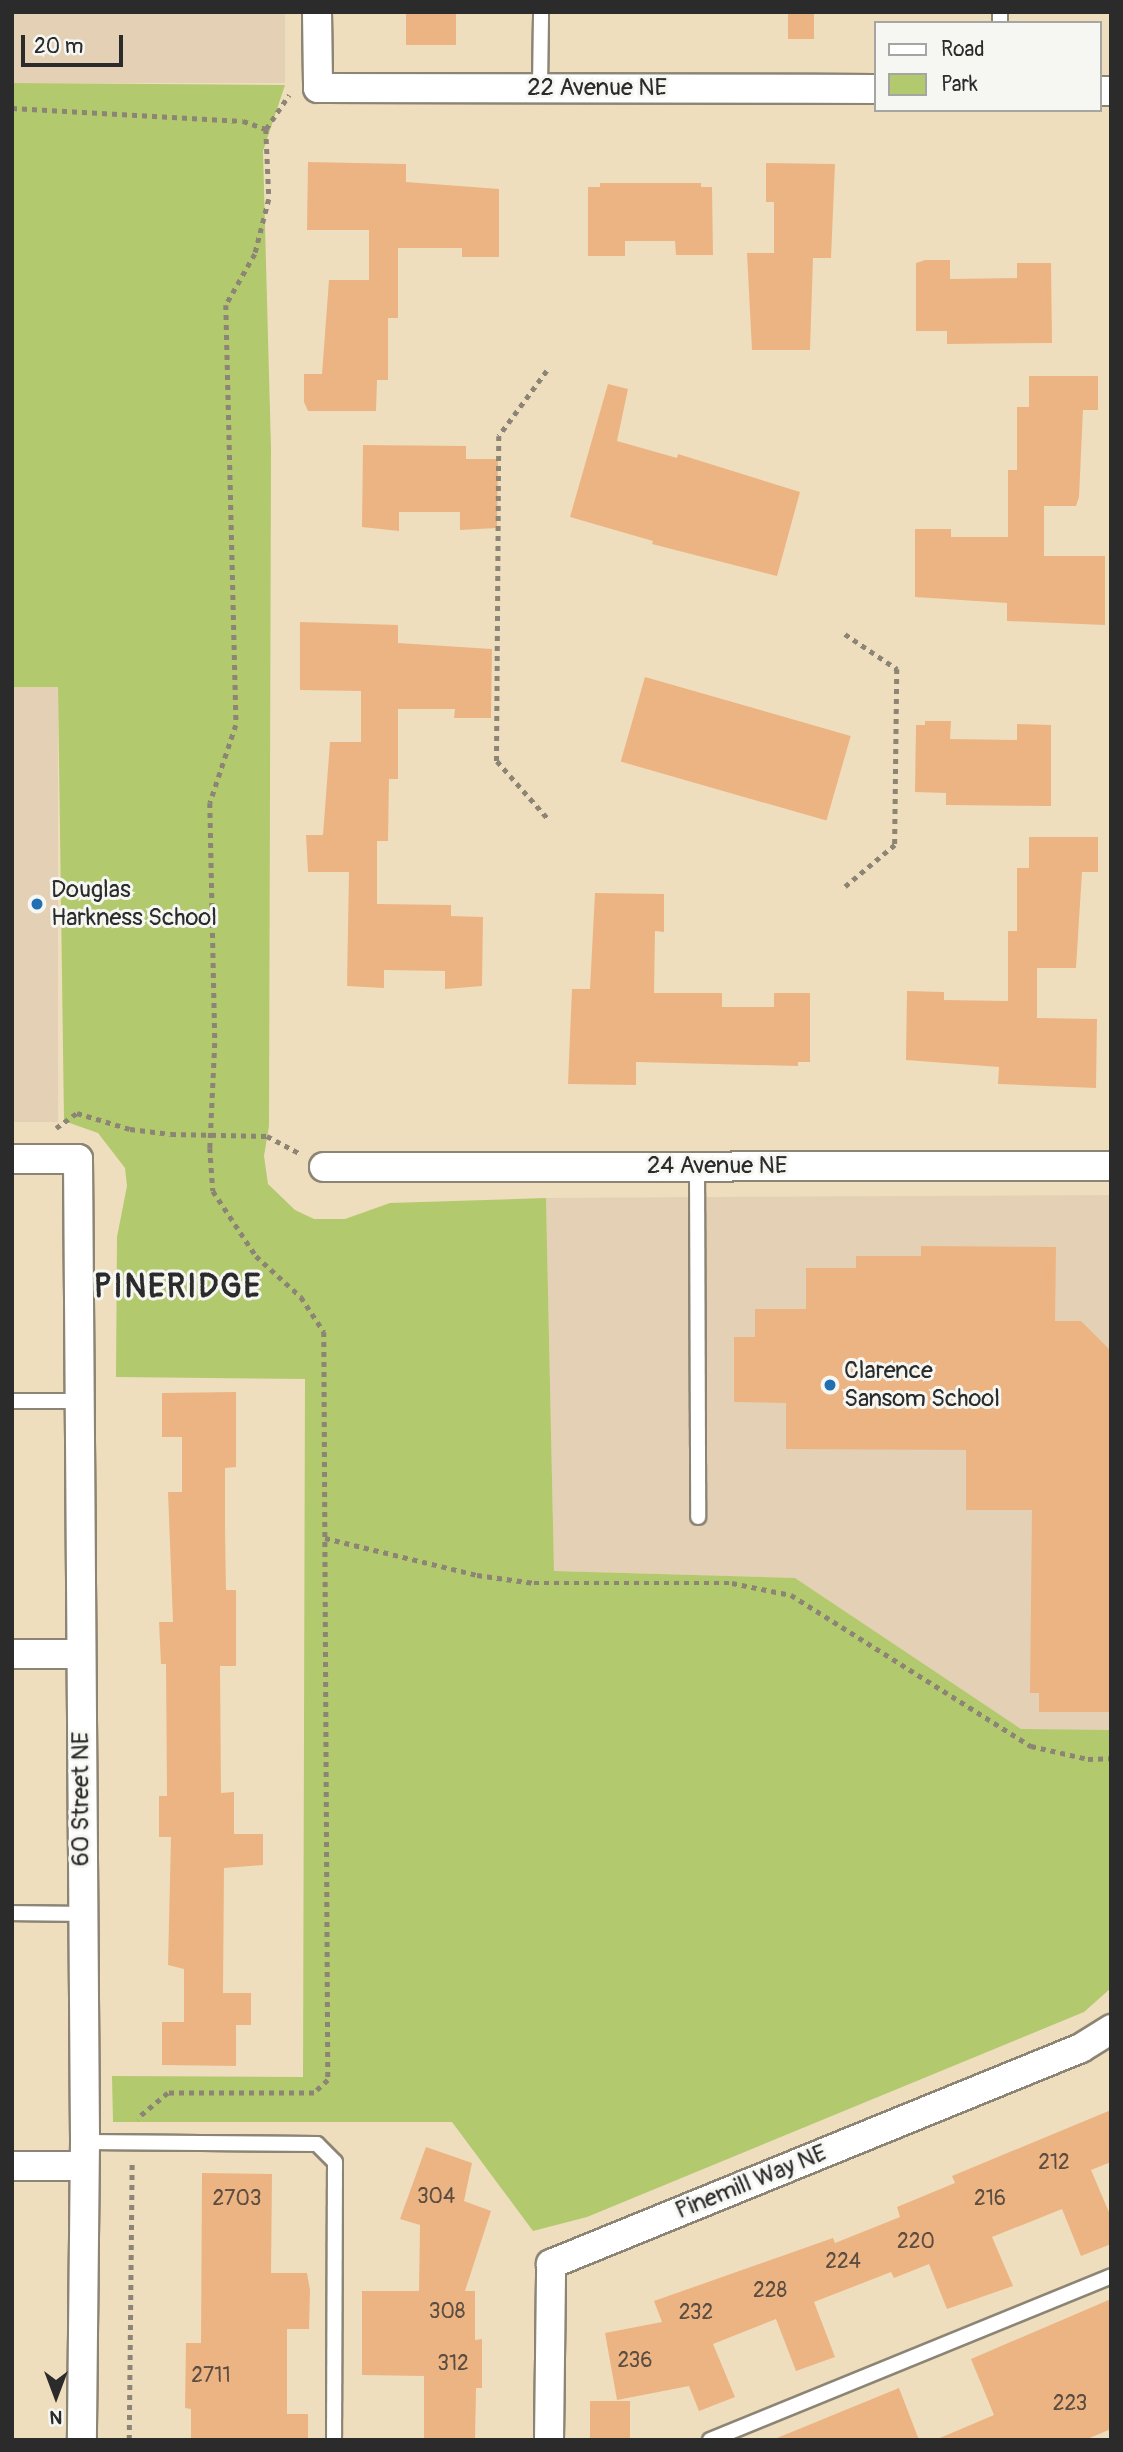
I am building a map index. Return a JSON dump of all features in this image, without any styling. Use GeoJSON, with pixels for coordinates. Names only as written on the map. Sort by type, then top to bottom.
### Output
{"type":"FeatureCollection","features":[{"type":"Feature","properties":{"kind":"street","name":"22 Avenue NE"},"geometry":{"type":"LineString","coordinates":[[317,12],[318,88],[874,89]]}},
{"type":"Feature","properties":{"kind":"street"},"geometry":{"type":"LineString","coordinates":[[12,1159],[64,1159]]}},
{"type":"Feature","properties":{"kind":"street","name":"60 Street NE"},"geometry":{"type":"LineString","coordinates":[[64,1159],[80,1401],[84,2154],[82,2440]]}},
{"type":"Feature","properties":{"kind":"street","name":"24 Avenue NE"},"geometry":{"type":"LineString","coordinates":[[324,1167],[1111,1166]]}},
{"type":"Feature","properties":{"kind":"street"},"geometry":{"type":"LineString","coordinates":[[12,1654],[81,1654]]}},
{"type":"Feature","properties":{"kind":"street","name":"Pinemill Way NE"},"geometry":{"type":"LineString","coordinates":[[549,2440],[551,2264],[1081,2048],[1111,2028]]}},
{"type":"Feature","properties":{"kind":"street"},"geometry":{"type":"LineString","coordinates":[[12,2166],[84,2154]]}},
{"type":"Feature","properties":{"kind":"lane"},"geometry":{"type":"LineString","coordinates":[[540,88],[541,12]]}},
{"type":"Feature","properties":{"kind":"lane"},"geometry":{"type":"LineString","coordinates":[[697,1166],[698,1517]]}},
{"type":"Feature","properties":{"kind":"lane"},"geometry":{"type":"LineString","coordinates":[[12,1401],[80,1401]]}},
{"type":"Feature","properties":{"kind":"lane"},"geometry":{"type":"LineString","coordinates":[[12,1913],[81,1914]]}},
{"type":"Feature","properties":{"kind":"lane"},"geometry":{"type":"LineString","coordinates":[[84,2154],[132,2141],[317,2144],[335,2162],[334,2440]]}},
{"type":"Feature","properties":{"kind":"lane"},"geometry":{"type":"LineString","coordinates":[[710,2440],[1111,2276]]}},
{"type":"Feature","properties":{"kind":"path"},"geometry":{"type":"LineString","coordinates":[[12,108],[243,121],[266,129],[270,199],[255,254],[226,305],[236,725],[211,803],[215,1043],[211,1135],[213,1191],[256,1256],[301,1297],[324,1332],[328,2080],[314,2093],[168,2093],[132,2122],[129,2440]]}},
{"type":"Feature","properties":{"kind":"path"},"geometry":{"type":"LineString","coordinates":[[547,371],[499,436],[497,761],[550,821]]}},
{"type":"Feature","properties":{"kind":"path"},"geometry":{"type":"LineString","coordinates":[[845,634],[897,669],[897,683],[895,845],[845,887]]}},
{"type":"Feature","properties":{"kind":"path"},"geometry":{"type":"LineString","coordinates":[[64,1159],[50,1132],[77,1114],[130,1129],[267,1136],[324,1167]]}},
{"type":"Feature","properties":{"kind":"path"},"geometry":{"type":"LineString","coordinates":[[325,1538],[477,1575],[534,1583],[732,1583],[790,1595],[1031,1746],[1088,1759],[1111,1758]]}},
{"type":"Feature","properties":{"kind":"shaded area"},"geometry":{"type":"Polygon","coordinates":[[[12,12],[285,12],[285,83],[12,83],[12,12]]]}},
{"type":"Feature","properties":{"kind":"shaded area","name":"Douglas Harkness School"},"geometry":{"type":"Polygon","coordinates":[[[12,687],[58,687],[58,1122],[12,1122],[12,687]]]}},
{"type":"Feature","properties":{"kind":"shaded area","name":"Clarence Sansom School"},"geometry":{"type":"Polygon","coordinates":[[[1111,1195],[1111,1730],[1021,1730],[795,1578],[554,1571],[546,1198],[1111,1195]]]}},
{"type":"Feature","properties":{"kind":"green space"},"geometry":{"type":"Polygon","coordinates":[[[12,83],[285,85],[263,151],[271,449],[269,1126],[264,1156],[268,1184],[295,1210],[314,1219],[345,1219],[390,1203],[546,1198],[554,1571],[795,1578],[1021,1729],[1111,1730],[1111,1988],[1084,2012],[587,2217],[533,2231],[452,2122],[113,2122],[112,2076],[303,2077],[305,1379],[116,1377],[117,1237],[127,1186],[125,1168],[98,1133],[64,1121],[58,687],[12,687],[12,83]]]}},
{"type":"Feature","properties":{"kind":"building"},"geometry":{"type":"Polygon","coordinates":[[[406,12],[456,12],[456,45],[406,45],[406,12]]]}},
{"type":"Feature","properties":{"kind":"building"},"geometry":{"type":"Polygon","coordinates":[[[788,12],[814,12],[814,39],[788,39],[788,12]]]}},
{"type":"Feature","properties":{"kind":"building"},"geometry":{"type":"Polygon","coordinates":[[[308,162],[406,164],[406,182],[499,189],[499,257],[462,257],[462,248],[398,248],[398,318],[388,318],[388,380],[377,380],[376,411],[308,411],[304,402],[304,374],[322,374],[329,280],[369,280],[369,230],[307,230],[308,162]]]}},
{"type":"Feature","properties":{"kind":"building"},"geometry":{"type":"Polygon","coordinates":[[[766,163],[835,164],[831,258],[813,258],[810,350],[752,350],[747,253],[774,253],[774,202],[766,202],[766,163]]]}},
{"type":"Feature","properties":{"kind":"building"},"geometry":{"type":"Polygon","coordinates":[[[600,183],[701,183],[701,187],[712,187],[713,255],[676,255],[675,241],[625,241],[625,256],[588,256],[588,187],[600,187],[600,183]]]}},
{"type":"Feature","properties":{"kind":"building"},"geometry":{"type":"Polygon","coordinates":[[[925,260],[950,260],[950,279],[1017,278],[1017,263],[1051,263],[1052,343],[947,344],[947,331],[916,331],[916,263],[925,260]]]}},
{"type":"Feature","properties":{"kind":"building"},"geometry":{"type":"Polygon","coordinates":[[[1029,376],[1098,376],[1098,410],[1083,410],[1079,497],[1076,506],[1044,506],[1044,556],[1105,556],[1105,625],[1007,621],[1007,603],[915,597],[915,529],[951,529],[951,537],[1008,537],[1008,470],[1017,470],[1017,407],[1029,407],[1029,376]]]}},
{"type":"Feature","properties":{"kind":"building"},"geometry":{"type":"Polygon","coordinates":[[[608,384],[628,389],[617,441],[677,458],[678,454],[800,492],[777,576],[652,544],[653,541],[570,517],[608,384]]]}},
{"type":"Feature","properties":{"kind":"building"},"geometry":{"type":"Polygon","coordinates":[[[363,445],[466,446],[466,459],[498,459],[497,528],[460,530],[460,512],[399,512],[399,531],[362,527],[363,445]]]}},
{"type":"Feature","properties":{"kind":"building"},"geometry":{"type":"Polygon","coordinates":[[[300,622],[398,625],[398,643],[492,649],[491,718],[454,718],[455,709],[398,709],[398,779],[389,779],[388,841],[377,841],[377,904],[451,905],[451,916],[483,917],[482,986],[445,989],[445,971],[384,970],[384,988],[347,986],[349,872],[308,872],[306,835],[323,835],[330,742],[361,742],[361,691],[300,690],[300,622]]]}},
{"type":"Feature","properties":{"kind":"building"},"geometry":{"type":"Polygon","coordinates":[[[645,677],[851,736],[826,821],[621,762],[645,677]]]}},
{"type":"Feature","properties":{"kind":"building"},"geometry":{"type":"Polygon","coordinates":[[[925,721],[951,721],[950,739],[1017,740],[1017,724],[1051,725],[1051,806],[946,805],[946,793],[915,792],[916,725],[925,725],[925,721]]]}},
{"type":"Feature","properties":{"kind":"building"},"geometry":{"type":"Polygon","coordinates":[[[1029,837],[1098,837],[1098,872],[1082,872],[1076,968],[1037,968],[1037,1018],[1097,1019],[1096,1088],[998,1084],[999,1067],[906,1060],[907,991],[944,992],[944,1000],[1008,1001],[1008,931],[1017,931],[1017,868],[1029,868],[1029,837]]]}},
{"type":"Feature","properties":{"kind":"building"},"geometry":{"type":"Polygon","coordinates":[[[595,893],[664,894],[664,932],[655,931],[654,993],[722,993],[722,1007],[774,1007],[774,993],[810,993],[810,1062],[798,1062],[798,1066],[636,1062],[636,1085],[568,1084],[572,989],[590,989],[595,893]]]}},
{"type":"Feature","properties":{"kind":"building"},"geometry":{"type":"Polygon","coordinates":[[[921,1246],[1056,1247],[1055,1321],[1081,1321],[1111,1351],[1111,1712],[1039,1712],[1039,1693],[1030,1693],[1032,1510],[966,1510],[966,1450],[786,1449],[786,1403],[734,1402],[734,1337],[755,1337],[755,1309],[806,1309],[806,1268],[856,1268],[856,1256],[921,1256],[921,1246]]]}},
{"type":"Feature","properties":{"kind":"building"},"geometry":{"type":"Polygon","coordinates":[[[236,1392],[236,1467],[225,1468],[225,1530],[226,1590],[236,1590],[236,1666],[220,1666],[221,1793],[234,1792],[234,1834],[263,1834],[263,1865],[224,1868],[223,1993],[251,1993],[251,2025],[236,2025],[236,2066],[162,2065],[162,2022],[184,2022],[184,1969],[168,1965],[171,1837],[159,1837],[159,1796],[167,1796],[166,1664],[161,1664],[159,1622],[173,1622],[168,1492],[182,1492],[182,1437],[162,1437],[162,1393],[236,1392]]]}},
{"type":"Feature","properties":{"kind":"building"},"geometry":{"type":"Polygon","coordinates":[[[1111,2110],[1111,2162],[1091,2170],[1111,2217],[1111,2244],[1081,2256],[1062,2209],[992,2237],[1013,2286],[947,2309],[929,2264],[894,2278],[891,2272],[814,2302],[835,2357],[796,2371],[776,2319],[713,2344],[735,2397],[699,2411],[689,2386],[617,2400],[605,2333],[662,2322],[654,2301],[833,2238],[835,2243],[900,2217],[897,2207],[955,2183],[952,2176],[1111,2110]]]}},
{"type":"Feature","properties":{"kind":"building"},"geometry":{"type":"Polygon","coordinates":[[[426,2147],[472,2163],[464,2201],[491,2211],[465,2291],[475,2291],[475,2340],[482,2339],[482,2388],[476,2388],[475,2440],[424,2440],[424,2376],[362,2375],[362,2291],[419,2291],[420,2225],[400,2219],[426,2147]]]}},
{"type":"Feature","properties":{"kind":"building"},"geometry":{"type":"Polygon","coordinates":[[[202,2173],[272,2174],[271,2273],[307,2273],[310,2290],[309,2329],[287,2329],[287,2414],[308,2414],[308,2440],[191,2440],[191,2409],[185,2408],[186,2343],[201,2343],[202,2173]]]}},
{"type":"Feature","properties":{"kind":"building"},"geometry":{"type":"Polygon","coordinates":[[[1111,2299],[1111,2429],[1085,2440],[935,2440],[994,2415],[971,2359],[1111,2299]]]}},
{"type":"Feature","properties":{"kind":"building"},"geometry":{"type":"Polygon","coordinates":[[[899,2388],[919,2440],[777,2440],[777,2438],[899,2388]]]}},
{"type":"Feature","properties":{"kind":"building"},"geometry":{"type":"Polygon","coordinates":[[[590,2401],[630,2401],[630,2440],[590,2440],[590,2401]]]}},
{"type":"Feature","properties":{"kind":"place","name":"Douglas Harkness School"},"geometry":{"type":"Point","coordinates":[37,904]}},
{"type":"Feature","properties":{"kind":"place","name":"Clarence Sansom School"},"geometry":{"type":"Point","coordinates":[830,1385]}},
{"type":"Feature","properties":{"kind":"district","name":"PINERIDGE"},"geometry":{"type":"Point","coordinates":[178,1287]}}]}
